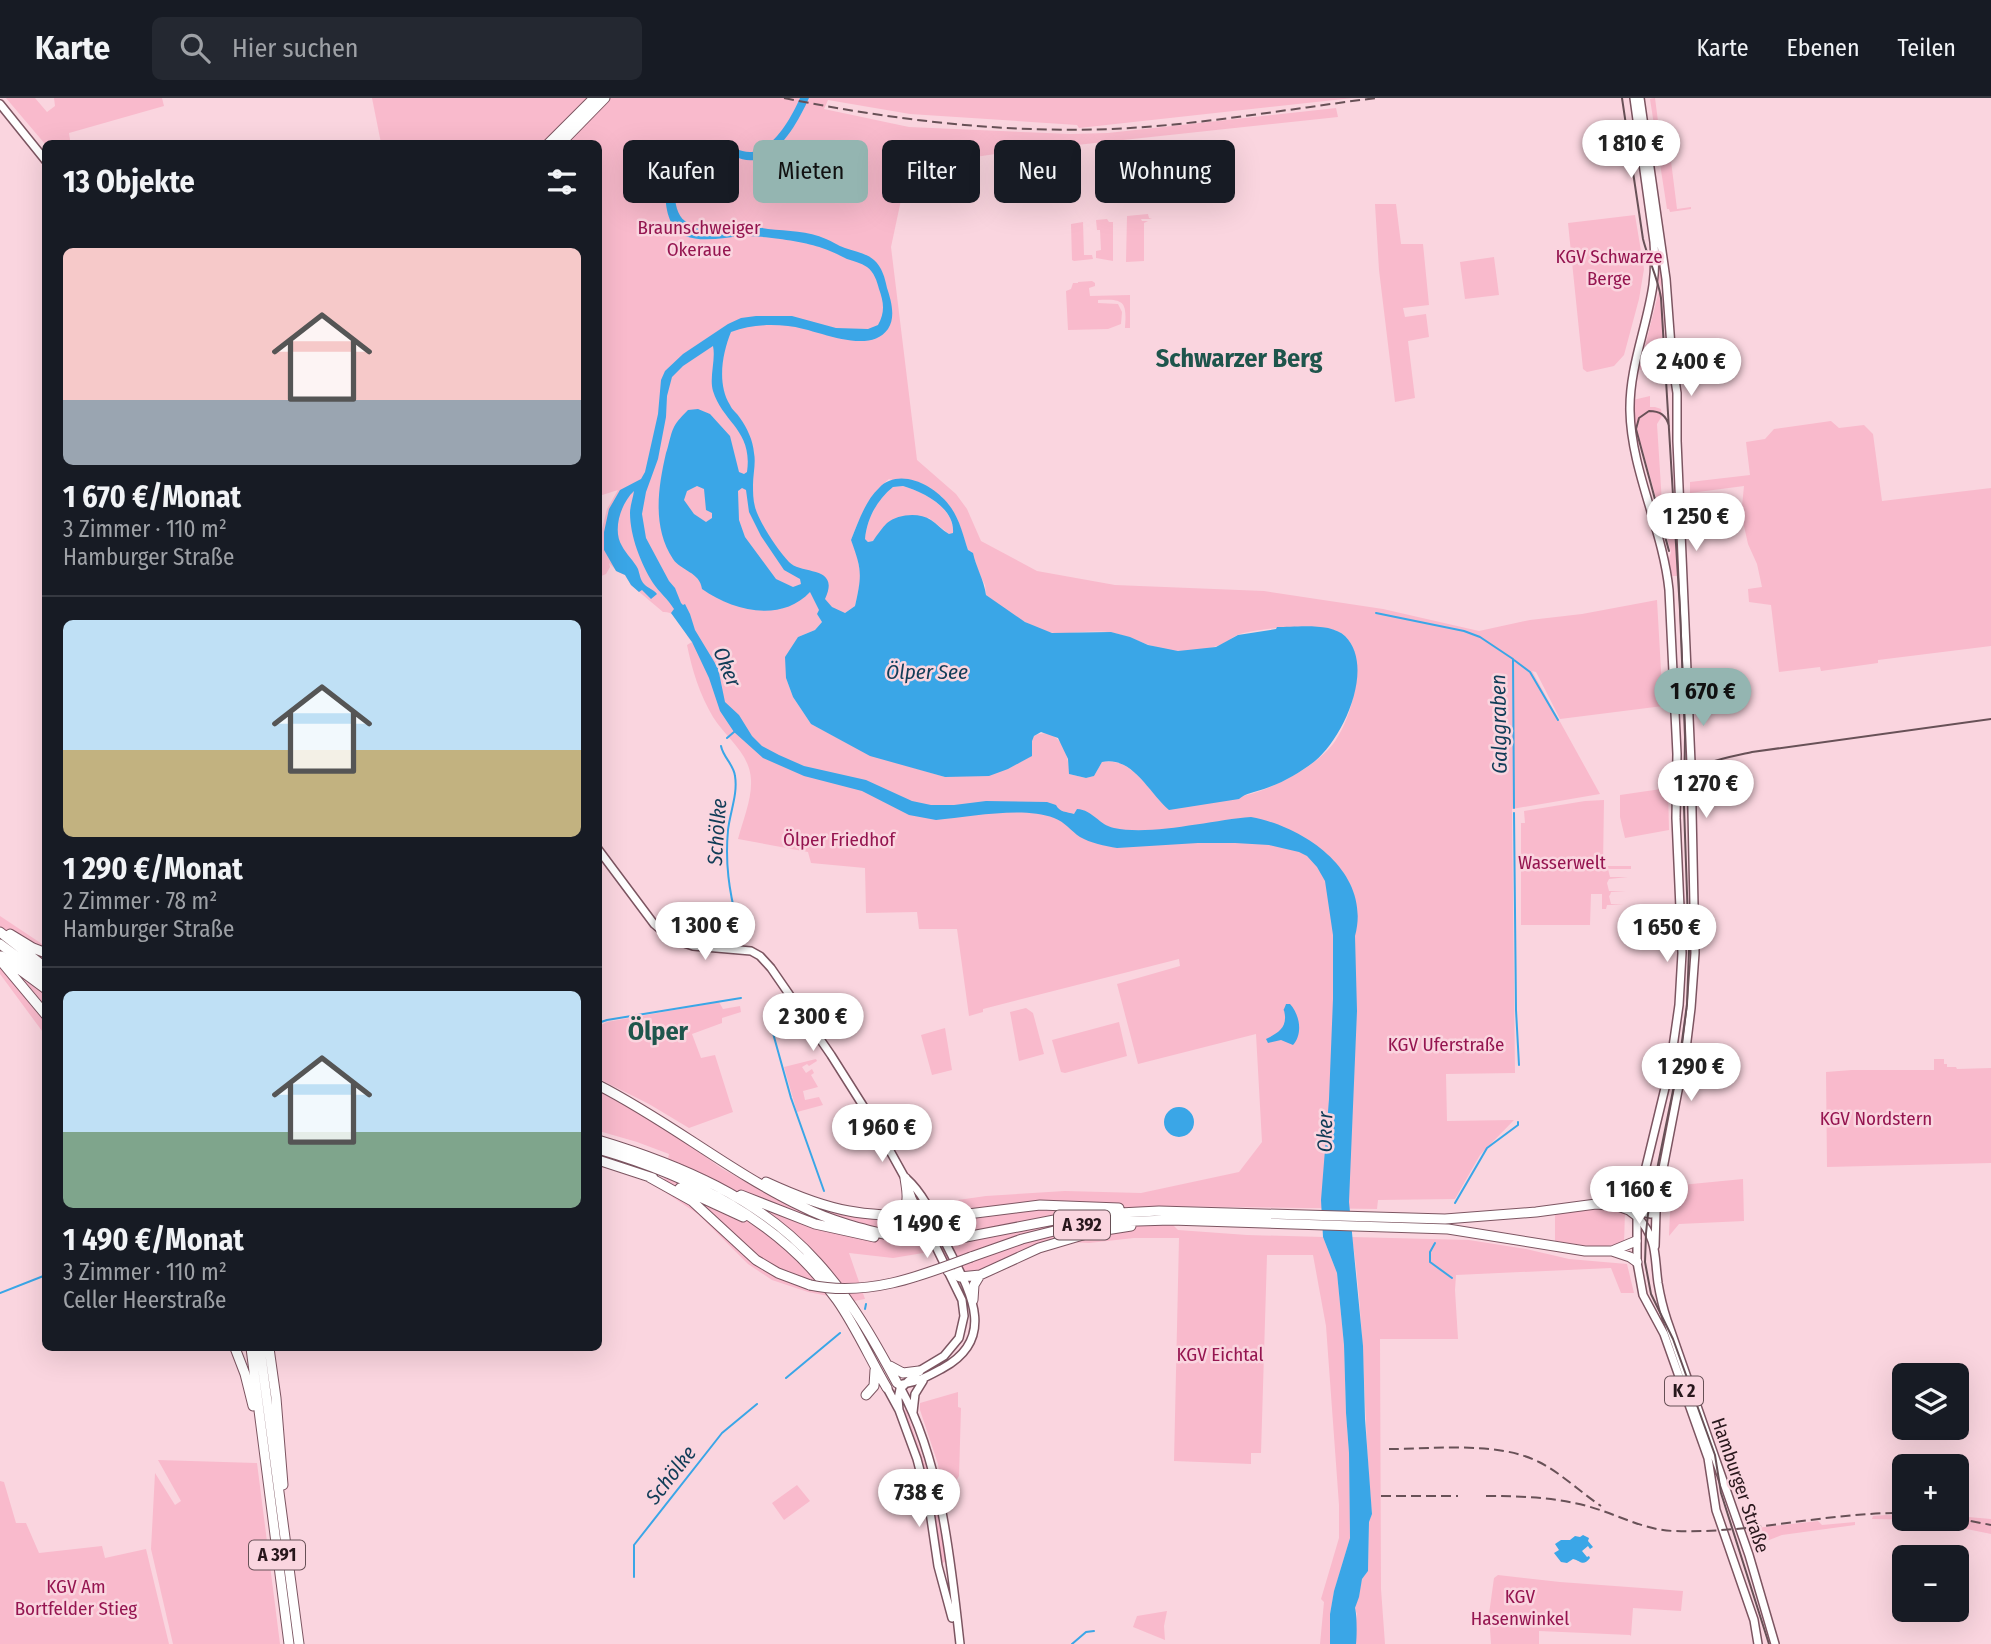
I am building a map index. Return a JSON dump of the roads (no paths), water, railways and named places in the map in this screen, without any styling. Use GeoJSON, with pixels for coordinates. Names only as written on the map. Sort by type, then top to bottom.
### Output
{"type":"FeatureCollection","features":[{"type":"Feature","properties":{"kind":"highway"},"geometry":{"type":"LineString","coordinates":[[552,140],[594,98]]}},
{"type":"Feature","properties":{"kind":"highway"},"geometry":{"type":"LineString","coordinates":[[564,140],[605,98]]}},
{"type":"Feature","properties":{"kind":"highway"},"geometry":{"type":"LineString","coordinates":[[0,926],[24,943],[42,951]]}},
{"type":"Feature","properties":{"kind":"highway"},"geometry":{"type":"LineString","coordinates":[[0,932],[42,965]]}},
{"type":"Feature","properties":{"kind":"highway"},"geometry":{"type":"LineString","coordinates":[[0,944],[42,975]]}},
{"type":"Feature","properties":{"kind":"highway"},"geometry":{"type":"LineString","coordinates":[[0,955],[42,986]]}},
{"type":"Feature","properties":{"kind":"highway"},"geometry":{"type":"LineString","coordinates":[[0,961],[42,1010]]}},
{"type":"Feature","properties":{"kind":"highway"},"geometry":{"type":"LineString","coordinates":[[602,1087],[639,1107],[766,1188],[820,1215],[908,1240]]}},
{"type":"Feature","properties":{"kind":"highway","name":"A 392"},"geometry":{"type":"LineString","coordinates":[[602,1141],[659,1160],[716,1186],[816,1224],[856,1234],[908,1240],[966,1237],[1080,1215],[1159,1211],[1433,1228],[1585,1251],[1612,1251]]}},
{"type":"Feature","properties":{"kind":"highway"},"geometry":{"type":"LineString","coordinates":[[602,1150],[659,1169],[699,1187],[741,1209],[767,1228],[808,1265],[836,1299],[876,1368],[896,1384]]}},
{"type":"Feature","properties":{"kind":"highway","name":"A 392"},"geometry":{"type":"LineString","coordinates":[[602,1161],[649,1177],[692,1201],[756,1260],[778,1273],[810,1285],[842,1289],[884,1285],[930,1273],[1044,1232],[1081,1225],[1144,1220],[1264,1218],[1465,1219],[1596,1204],[1611,1205]]}},
{"type":"Feature","properties":{"kind":"highway"},"geometry":{"type":"LineString","coordinates":[[732,1167],[825,1205],[850,1212],[922,1219],[937,1225]]}},
{"type":"Feature","properties":{"kind":"highway"},"geometry":{"type":"LineString","coordinates":[[649,1177],[674,1185],[767,1228]]}},
{"type":"Feature","properties":{"kind":"highway"},"geometry":{"type":"LineString","coordinates":[[889,1215],[906,1207],[908,1199],[905,1178]]}},
{"type":"Feature","properties":{"kind":"highway"},"geometry":{"type":"LineString","coordinates":[[1611,1205],[1630,1197],[1643,1179]]}},
{"type":"Feature","properties":{"kind":"highway"},"geometry":{"type":"LineString","coordinates":[[716,1186],[766,1217],[815,1259],[853,1309],[896,1384]]}},
{"type":"Feature","properties":{"kind":"highway"},"geometry":{"type":"LineString","coordinates":[[1611,1205],[1629,1210],[1637,1216]]}},
{"type":"Feature","properties":{"kind":"highway"},"geometry":{"type":"LineString","coordinates":[[929,1209],[942,1217],[1040,1206],[1159,1211]]}},
{"type":"Feature","properties":{"kind":"highway"},"geometry":{"type":"LineString","coordinates":[[931,1236],[937,1225],[952,1217]]}},
{"type":"Feature","properties":{"kind":"highway"},"geometry":{"type":"LineString","coordinates":[[948,1271],[963,1277],[980,1275],[1039,1248],[1093,1232],[1199,1221]]}},
{"type":"Feature","properties":{"kind":"highway"},"geometry":{"type":"LineString","coordinates":[[1612,1251],[1636,1241]]}},
{"type":"Feature","properties":{"kind":"highway"},"geometry":{"type":"LineString","coordinates":[[1612,1251],[1630,1256],[1637,1262]]}},
{"type":"Feature","properties":{"kind":"highway"},"geometry":{"type":"LineString","coordinates":[[973,1300],[974,1285],[980,1275]]}},
{"type":"Feature","properties":{"kind":"highway"},"geometry":{"type":"LineString","coordinates":[[236,1351],[273,1456]]}},
{"type":"Feature","properties":{"kind":"highway","name":"A 391"},"geometry":{"type":"LineString","coordinates":[[252,1351],[273,1456]]}},
{"type":"Feature","properties":{"kind":"highway","name":"A 391"},"geometry":{"type":"LineString","coordinates":[[260,1351],[274,1466],[289,1644]]}},
{"type":"Feature","properties":{"kind":"highway"},"geometry":{"type":"LineString","coordinates":[[269,1351],[276,1398]]}},
{"type":"Feature","properties":{"kind":"highway"},"geometry":{"type":"LineString","coordinates":[[274,1466],[275,1351]]}},
{"type":"Feature","properties":{"kind":"highway"},"geometry":{"type":"LineString","coordinates":[[886,1363],[903,1373],[923,1374]]}},
{"type":"Feature","properties":{"kind":"highway"},"geometry":{"type":"LineString","coordinates":[[866,1395],[873,1385],[876,1368]]}},
{"type":"Feature","properties":{"kind":"highway","name":"A 391"},"geometry":{"type":"LineString","coordinates":[[274,1466],[299,1644]]}},
{"type":"Feature","properties":{"kind":"main road","name":"Hamburger Straße"},"geometry":{"type":"LineString","coordinates":[[1634,98],[1655,259],[1653,287],[1632,383],[1630,411],[1633,443],[1666,564],[1670,590],[1677,754],[1676,829],[1682,916],[1681,980],[1674,1042],[1639,1202],[1637,1262],[1643,1295],[1664,1334],[1708,1458],[1716,1510],[1754,1620],[1758,1644]]}},
{"type":"Feature","properties":{"kind":"main road","name":"Hamburger Straße"},"geometry":{"type":"LineString","coordinates":[[1640,98],[1666,279],[1678,408],[1695,953],[1686,1051],[1656,1212],[1658,1284],[1667,1320],[1749,1555],[1775,1644]]}},
{"type":"Feature","properties":{"kind":"main road"},"geometry":{"type":"LineString","coordinates":[[0,104],[42,156]]}},
{"type":"Feature","properties":{"kind":"main road"},"geometry":{"type":"LineString","coordinates":[[602,854],[654,924],[666,934],[693,946],[751,951],[760,956],[855,1091],[905,1178],[963,1306],[961,1332],[953,1347],[914,1383],[896,1384]]}},
{"type":"Feature","properties":{"kind":"main road"},"geometry":{"type":"LineString","coordinates":[[896,1384],[958,1358],[968,1345],[975,1325],[973,1300],[963,1277],[929,1209],[918,1191],[905,1178]]}},
{"type":"Feature","properties":{"kind":"main road"},"geometry":{"type":"LineString","coordinates":[[1639,1202],[1646,1213],[1656,1212]]}},
{"type":"Feature","properties":{"kind":"main road"},"geometry":{"type":"LineString","coordinates":[[1637,1216],[1655,1246]]}},
{"type":"Feature","properties":{"kind":"main road"},"geometry":{"type":"LineString","coordinates":[[1636,1241],[1655,1222]]}},
{"type":"Feature","properties":{"kind":"main road"},"geometry":{"type":"LineString","coordinates":[[913,1413],[923,1374]]}},
{"type":"Feature","properties":{"kind":"main road"},"geometry":{"type":"LineString","coordinates":[[896,1384],[899,1410],[924,1483],[938,1566],[951,1609],[957,1644]]}},
{"type":"Feature","properties":{"kind":"main road"},"geometry":{"type":"LineString","coordinates":[[896,1384],[899,1410]]}},
{"type":"Feature","properties":{"kind":"main road"},"geometry":{"type":"LineString","coordinates":[[896,1384],[913,1413],[929,1458],[944,1530],[957,1644]]}},
{"type":"Feature","properties":{"kind":"main road"},"geometry":{"type":"LineString","coordinates":[[1733,1560],[1749,1555]]}},
{"type":"Feature","properties":{"kind":"water","name":"Ölper See"},"geometry":{"type":"Polygon","coordinates":[[[800,98],[809,98],[784,140],[773,140],[787,123],[800,98]]]}},
{"type":"Feature","properties":{"kind":"water","name":"Ölper See"},"geometry":{"type":"Polygon","coordinates":[[[739,149],[752,152],[753,160],[739,158],[739,149]]]}},
{"type":"Feature","properties":{"kind":"water","name":"Ölper See"},"geometry":{"type":"Polygon","coordinates":[[[666,203],[676,203],[681,217],[699,227],[751,226],[812,234],[867,256],[877,263],[883,273],[892,314],[888,329],[879,337],[868,341],[855,341],[788,326],[752,326],[731,332],[723,359],[722,378],[726,397],[745,426],[752,443],[755,461],[753,496],[757,513],[769,536],[789,562],[818,573],[828,581],[829,588],[825,599],[832,607],[845,613],[855,606],[860,573],[851,540],[866,506],[874,493],[887,482],[906,479],[926,485],[935,491],[952,510],[968,550],[973,553],[986,595],[1025,622],[1052,633],[1111,632],[1148,645],[1178,651],[1216,647],[1238,635],[1277,627],[1312,626],[1339,632],[1354,649],[1357,683],[1352,702],[1345,720],[1326,750],[1291,777],[1239,799],[1169,810],[1139,777],[1123,764],[1102,762],[1094,776],[1086,778],[1069,774],[1068,759],[1058,738],[1041,732],[1034,736],[1032,741],[1032,756],[989,776],[945,777],[870,756],[811,724],[793,697],[786,678],[785,657],[798,637],[815,630],[822,622],[810,592],[785,608],[742,608],[702,589],[698,579],[676,563],[666,547],[659,521],[659,493],[671,433],[682,416],[688,410],[698,409],[710,414],[730,436],[739,472],[747,472],[748,458],[742,436],[723,411],[713,391],[713,346],[683,366],[672,377],[658,459],[646,492],[642,514],[646,538],[681,603],[685,604],[695,630],[718,668],[725,702],[739,715],[762,746],[804,766],[866,780],[912,801],[931,805],[986,801],[1047,802],[1074,814],[1077,809],[1083,810],[1104,824],[1129,830],[1164,829],[1251,817],[1272,822],[1313,842],[1344,873],[1354,892],[1358,913],[1355,936],[1357,1011],[1349,1202],[1363,1346],[1372,1514],[1369,1522],[1368,1571],[1362,1579],[1355,1608],[1356,1644],[1330,1644],[1330,1614],[1334,1591],[1350,1538],[1344,1345],[1337,1273],[1323,1237],[1321,1200],[1333,999],[1333,935],[1325,881],[1307,856],[1269,845],[1198,843],[1117,848],[1084,839],[1058,820],[1041,815],[996,813],[936,820],[909,815],[862,791],[804,776],[763,758],[734,732],[720,711],[709,678],[692,642],[671,613],[674,609],[644,567],[630,522],[634,491],[625,502],[619,517],[619,540],[638,569],[643,582],[657,594],[651,599],[642,590],[639,592],[631,585],[625,575],[616,571],[604,550],[604,532],[609,509],[620,490],[641,479],[645,472],[658,414],[661,380],[665,371],[683,354],[741,318],[792,316],[836,328],[868,329],[878,325],[883,303],[872,271],[862,264],[814,245],[783,239],[744,236],[692,238],[678,232],[666,203]],[[697,486],[687,491],[684,500],[694,514],[706,522],[712,518],[712,513],[706,510],[704,489],[697,486]],[[903,486],[893,487],[878,504],[866,531],[865,539],[868,542],[873,541],[892,520],[909,515],[926,517],[949,534],[953,533],[949,516],[937,502],[903,486]],[[742,488],[738,491],[739,520],[745,537],[776,579],[793,587],[801,584],[800,579],[784,570],[761,536],[749,512],[746,490],[742,488]]]}},
{"type":"Feature","properties":{"kind":"water"},"geometry":{"type":"Polygon","coordinates":[[[1286,1004],[1290,1004],[1298,1019],[1296,1041],[1293,1045],[1281,1040],[1268,1043],[1266,1039],[1277,1033],[1284,1024],[1286,1004]]]}},
{"type":"Feature","properties":{"kind":"water"},"geometry":{"type":"Polygon","coordinates":[[[1179,1107],[1190,1111],[1194,1122],[1190,1133],[1179,1137],[1168,1133],[1164,1122],[1168,1111],[1179,1107]]]}},
{"type":"Feature","properties":{"kind":"water"},"geometry":{"type":"Polygon","coordinates":[[[1583,1535],[1589,1538],[1588,1541],[1593,1547],[1590,1549],[1588,1546],[1582,1551],[1589,1556],[1588,1561],[1584,1563],[1573,1559],[1567,1563],[1561,1562],[1554,1553],[1559,1550],[1555,1544],[1583,1535]]]}},
{"type":"Feature","properties":{"kind":"waterway","name":"Galggraben"},"geometry":{"type":"LineString","coordinates":[[1376,613],[1464,631],[1480,637],[1513,659],[1514,808]]}},
{"type":"Feature","properties":{"kind":"waterway"},"geometry":{"type":"LineString","coordinates":[[1514,660],[1530,672],[1558,720]]}},
{"type":"Feature","properties":{"kind":"waterway","name":"Schölke"},"geometry":{"type":"LineString","coordinates":[[727,738],[734,732]]}},
{"type":"Feature","properties":{"kind":"waterway","name":"Schölke"},"geometry":{"type":"LineString","coordinates":[[721,746],[734,772],[736,783],[728,830],[727,865],[737,922]]}},
{"type":"Feature","properties":{"kind":"waterway","name":"Galggraben"},"geometry":{"type":"LineString","coordinates":[[1514,813],[1519,1065]]}},
{"type":"Feature","properties":{"kind":"waterway"},"geometry":{"type":"LineString","coordinates":[[602,1022],[741,998]]}},
{"type":"Feature","properties":{"kind":"waterway","name":"Schölke"},"geometry":{"type":"LineString","coordinates":[[766,1008],[791,1098],[824,1191]]}},
{"type":"Feature","properties":{"kind":"waterway","name":"Galggraben"},"geometry":{"type":"LineString","coordinates":[[1455,1203],[1487,1148],[1518,1125],[1518,1122]]}},
{"type":"Feature","properties":{"kind":"waterway","name":"Galggraben"},"geometry":{"type":"LineString","coordinates":[[1435,1243],[1430,1252],[1430,1262],[1452,1278]]}},
{"type":"Feature","properties":{"kind":"waterway"},"geometry":{"type":"LineString","coordinates":[[0,1293],[42,1277]]}},
{"type":"Feature","properties":{"kind":"waterway","name":"Schölke"},"geometry":{"type":"LineString","coordinates":[[865,1309],[866,1304]]}},
{"type":"Feature","properties":{"kind":"waterway","name":"Schölke"},"geometry":{"type":"LineString","coordinates":[[786,1378],[840,1333]]}},
{"type":"Feature","properties":{"kind":"waterway","name":"Schölke"},"geometry":{"type":"LineString","coordinates":[[634,1577],[634,1545],[722,1433],[757,1404]]}},
{"type":"Feature","properties":{"kind":"waterway"},"geometry":{"type":"LineString","coordinates":[[1072,1644],[1086,1632],[1094,1631]]}},
{"type":"Feature","properties":{"kind":"tram line"},"geometry":{"type":"LineString","coordinates":[[1622,98],[1643,239],[1661,298],[1685,737],[1684,807],[1689,950],[1687,1004],[1680,1056],[1648,1214],[1645,1262],[1651,1294],[1673,1339],[1715,1455],[1721,1493],[1769,1644]]}},
{"type":"Feature","properties":{"kind":"tram line"},"geometry":{"type":"LineString","coordinates":[[1669,426],[1662,414],[1649,411],[1639,418],[1636,429],[1669,551]]}},
{"type":"Feature","properties":{"kind":"tram line"},"geometry":{"type":"LineString","coordinates":[[1682,783],[1694,770],[1723,758],[1991,719]]}},
{"type":"Feature","properties":{"kind":"railway"},"geometry":{"type":"LineString","coordinates":[[784,98],[906,119],[988,127],[1071,130],[1178,124],[1376,98]]}},
{"type":"Feature","properties":{"kind":"railway"},"geometry":{"type":"LineString","coordinates":[[1389,1449],[1466,1448],[1523,1455],[1555,1472],[1601,1506]]}},
{"type":"Feature","properties":{"kind":"railway"},"geometry":{"type":"LineString","coordinates":[[1381,1496],[1458,1496]]}},
{"type":"Feature","properties":{"kind":"railway"},"geometry":{"type":"LineString","coordinates":[[1486,1496],[1562,1501],[1598,1509],[1652,1528],[1674,1531],[1732,1529],[1892,1513]]}},
{"type":"Feature","properties":{"kind":"railway"},"geometry":{"type":"LineString","coordinates":[[1969,1521],[1991,1525]]}},
{"type":"Feature","properties":{"kind":"district","name":"Schwarzer Berg"},"geometry":{"type":"Point","coordinates":[1239,358]}},
{"type":"Feature","properties":{"kind":"district","name":"Ölper"},"geometry":{"type":"Point","coordinates":[658,1031]}},
{"type":"Feature","properties":{"kind":"park label","name":"Braunschweiger Okeraue"},"geometry":{"type":"Point","coordinates":[699,238]}},
{"type":"Feature","properties":{"kind":"park label","name":"KGV Schwarze Berge"},"geometry":{"type":"Point","coordinates":[1609,267]}},
{"type":"Feature","properties":{"kind":"park label","name":"Ölper Friedhof"},"geometry":{"type":"Point","coordinates":[839,839]}},
{"type":"Feature","properties":{"kind":"park label","name":"Wasserwelt"},"geometry":{"type":"Point","coordinates":[1562,862]}},
{"type":"Feature","properties":{"kind":"park label","name":"KGV Uferstraße"},"geometry":{"type":"Point","coordinates":[1446,1044]}},
{"type":"Feature","properties":{"kind":"park label","name":"KGV Nordstern"},"geometry":{"type":"Point","coordinates":[1876,1118]}},
{"type":"Feature","properties":{"kind":"park label","name":"KGV Eichtal"},"geometry":{"type":"Point","coordinates":[1220,1354]}},
{"type":"Feature","properties":{"kind":"park label","name":"KGV Am Bortfelder Stieg"},"geometry":{"type":"Point","coordinates":[76,1597]}},
{"type":"Feature","properties":{"kind":"park label","name":"KGV Hasenwinkel"},"geometry":{"type":"Point","coordinates":[1520,1607]}},
{"type":"Feature","properties":{"kind":"water label","name":"Oker"},"geometry":{"type":"Point","coordinates":[727,667]}},
{"type":"Feature","properties":{"kind":"water label","name":"Oker"},"geometry":{"type":"Point","coordinates":[1325,1132]}}]}
